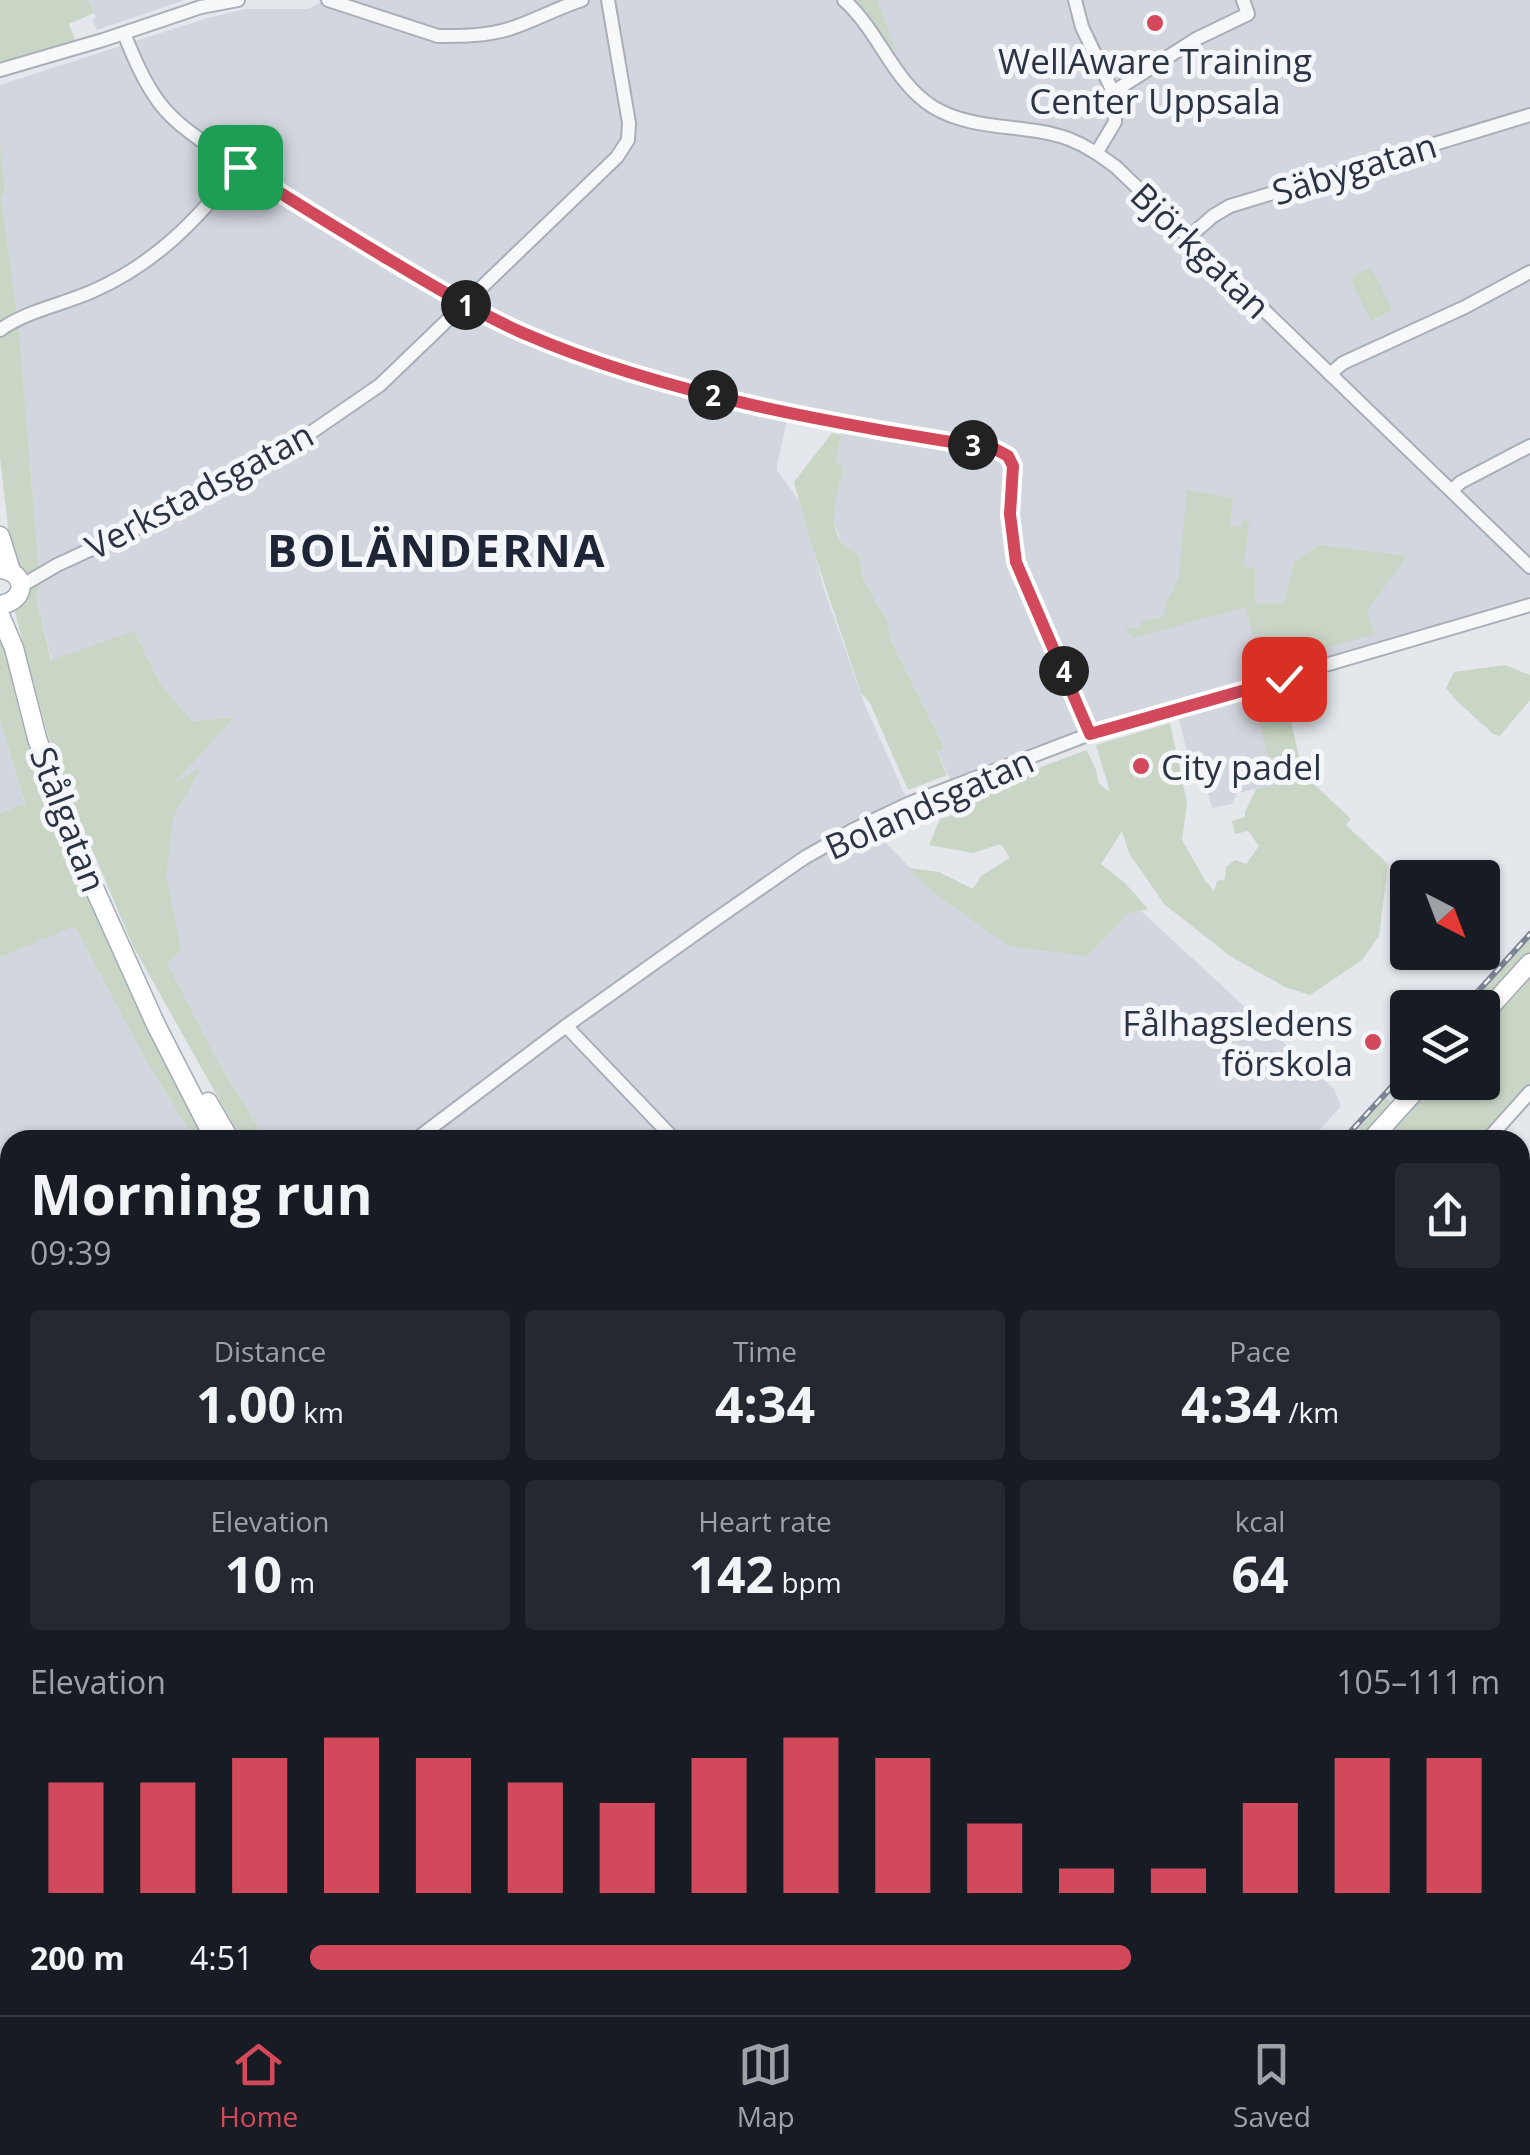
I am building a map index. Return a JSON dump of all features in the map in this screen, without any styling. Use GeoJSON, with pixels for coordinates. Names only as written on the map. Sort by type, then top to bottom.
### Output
{"type":"FeatureCollection","features":[{"type":"Feature","properties":{"kind":"main road","name":"Stålgatan"},"geometry":{"type":"LineString","coordinates":[[0,536],[14,648],[59,806],[138,986],[210,1130]]}},
{"type":"Feature","properties":{"kind":"main road"},"geometry":{"type":"LineString","coordinates":[[1500,996],[1530,963]]}},
{"type":"Feature","properties":{"kind":"main road","name":"Stålgatan"},"geometry":{"type":"LineString","coordinates":[[138,986],[224,1130]]}},
{"type":"Feature","properties":{"kind":"main road"},"geometry":{"type":"LineString","coordinates":[[1381,1130],[1407,1100]]}},
{"type":"Feature","properties":{"kind":"street"},"geometry":{"type":"LineString","coordinates":[[0,70],[201,7],[238,0]]}},
{"type":"Feature","properties":{"kind":"street"},"geometry":{"type":"LineString","coordinates":[[328,0],[438,36],[456,36],[510,29],[582,0]]}},
{"type":"Feature","properties":{"kind":"street","name":"Verkstadsgatan"},"geometry":{"type":"LineString","coordinates":[[8,589],[242,476],[380,385],[423,346],[626,146],[629,122],[608,0]]}},
{"type":"Feature","properties":{"kind":"street","name":"Björkgatan"},"geometry":{"type":"LineString","coordinates":[[844,0],[868,26],[917,96],[936,109],[960,119],[1067,138],[1097,152],[1116,167],[1530,566]]}},
{"type":"Feature","properties":{"kind":"street"},"geometry":{"type":"LineString","coordinates":[[1075,0],[1082,27],[1113,92],[1115,122],[1097,152]]}},
{"type":"Feature","properties":{"kind":"street"},"geometry":{"type":"LineString","coordinates":[[1113,92],[1196,38],[1248,14],[1243,0]]}},
{"type":"Feature","properties":{"kind":"street"},"geometry":{"type":"LineString","coordinates":[[124,33],[155,97],[184,129],[282,195],[464,303],[527,334],[666,382],[742,402],[874,430],[995,449],[1008,456],[1013,466],[1010,514],[1016,562],[1090,734]]}},
{"type":"Feature","properties":{"kind":"street","name":"Säbygatan"},"geometry":{"type":"LineString","coordinates":[[1188,238],[1213,216],[1242,202],[1530,115]]}},
{"type":"Feature","properties":{"kind":"street"},"geometry":{"type":"LineString","coordinates":[[0,330],[42,309],[93,291],[144,263],[196,219],[240,167]]}},
{"type":"Feature","properties":{"kind":"street"},"geometry":{"type":"LineString","coordinates":[[1330,374],[1343,362],[1530,272]]}},
{"type":"Feature","properties":{"kind":"street"},"geometry":{"type":"LineString","coordinates":[[0,318],[42,309]]}},
{"type":"Feature","properties":{"kind":"street"},"geometry":{"type":"LineString","coordinates":[[1452,490],[1530,446]]}},
{"type":"Feature","properties":{"kind":"street","name":"Bolandsgatan"},"geometry":{"type":"LineString","coordinates":[[428,1130],[767,883],[852,830],[1090,734],[1525,608]]}},
{"type":"Feature","properties":{"kind":"street"},"geometry":{"type":"LineString","coordinates":[[566,1026],[665,1130]]}},
{"type":"Feature","properties":{"kind":"street"},"geometry":{"type":"LineString","coordinates":[[1496,1130],[1530,1092]]}},
{"type":"Feature","properties":{"kind":"shaded area"},"geometry":{"type":"Polygon","coordinates":[[[88,0],[185,0],[97,30],[88,0]]]}},
{"type":"Feature","properties":{"kind":"shaded area"},"geometry":{"type":"Polygon","coordinates":[[[324,0],[1530,0],[1530,596],[1089,726],[950,779],[937,751],[944,748],[889,637],[888,623],[863,579],[859,554],[848,550],[835,525],[833,509],[844,467],[836,463],[842,424],[789,412],[777,465],[800,502],[825,592],[864,703],[905,795],[862,818],[935,894],[1087,956],[1128,914],[1141,911],[1334,1089],[1341,1106],[1320,1130],[260,1130],[166,964],[103,825],[233,717],[192,721],[160,684],[134,632],[52,661],[36,597],[40,583],[19,331],[1,195],[5,192],[0,85],[207,18],[246,9],[308,9],[324,0]]]}},
{"type":"Feature","properties":{"kind":"shaded area"},"geometry":{"type":"Polygon","coordinates":[[[1251,693],[1287,782],[1237,793],[1232,804],[1212,808],[1202,773],[1189,760],[1178,715],[1251,693]]]}},
{"type":"Feature","properties":{"kind":"shaded area"},"geometry":{"type":"Polygon","coordinates":[[[0,720],[25,804],[0,814],[0,720]]]}},
{"type":"Feature","properties":{"kind":"shaded area"},"geometry":{"type":"Polygon","coordinates":[[[75,925],[143,1055],[189,1130],[0,1130],[0,957],[75,925]]]}},
{"type":"Feature","properties":{"kind":"green space"},"geometry":{"type":"Polygon","coordinates":[[[0,0],[88,0],[94,13],[69,24],[75,40],[0,62],[0,0]]]}},
{"type":"Feature","properties":{"kind":"green space"},"geometry":{"type":"Polygon","coordinates":[[[857,0],[877,0],[896,51],[894,51],[857,0]]]}},
{"type":"Feature","properties":{"kind":"green space"},"geometry":{"type":"Polygon","coordinates":[[[0,141],[5,193],[1,195],[19,331],[40,584],[36,597],[51,660],[134,631],[160,684],[192,721],[235,717],[174,783],[201,768],[173,817],[166,877],[181,949],[167,964],[220,1065],[260,1130],[236,1130],[133,946],[47,733],[15,612],[29,583],[11,554],[0,457],[0,335],[4,328],[0,322],[0,141]]]}},
{"type":"Feature","properties":{"kind":"green space"},"geometry":{"type":"Polygon","coordinates":[[[1371,267],[1392,310],[1371,321],[1350,278],[1371,267]]]}},
{"type":"Feature","properties":{"kind":"green space"},"geometry":{"type":"Polygon","coordinates":[[[832,433],[841,435],[836,463],[844,467],[835,503],[835,528],[847,548],[859,554],[863,579],[888,623],[889,637],[944,748],[937,752],[947,775],[908,790],[870,703],[861,693],[794,482],[832,433]]]}},
{"type":"Feature","properties":{"kind":"green space"},"geometry":{"type":"Polygon","coordinates":[[[1187,490],[1233,498],[1230,525],[1241,527],[1244,519],[1249,521],[1244,566],[1255,569],[1255,603],[1284,603],[1294,562],[1319,545],[1407,556],[1367,611],[1375,634],[1263,666],[1245,607],[1134,638],[1125,627],[1139,629],[1141,622],[1164,617],[1166,602],[1178,581],[1187,490]]]}},
{"type":"Feature","properties":{"kind":"green space"},"geometry":{"type":"Polygon","coordinates":[[[0,628],[44,792],[137,1001],[205,1130],[189,1130],[143,1055],[75,926],[0,957],[0,814],[25,803],[0,720],[0,628]]]}},
{"type":"Feature","properties":{"kind":"green space"},"geometry":{"type":"Polygon","coordinates":[[[1505,665],[1530,675],[1530,700],[1500,736],[1493,734],[1446,688],[1454,672],[1505,665]]]}},
{"type":"Feature","properties":{"kind":"green space"},"geometry":{"type":"Polygon","coordinates":[[[1283,687],[1303,774],[1351,819],[1346,825],[1388,864],[1379,936],[1362,960],[1310,995],[1285,987],[1230,956],[1164,904],[1129,853],[1122,831],[1101,864],[1148,909],[1128,914],[1087,956],[1009,946],[935,894],[909,868],[939,872],[973,889],[981,876],[1010,858],[1001,844],[973,853],[929,845],[940,819],[971,809],[968,794],[1087,750],[1099,784],[1110,792],[1096,745],[1170,723],[1187,803],[1182,840],[1214,891],[1217,881],[1225,879],[1226,867],[1235,860],[1246,864],[1259,846],[1248,831],[1235,834],[1232,821],[1245,817],[1256,789],[1287,782],[1270,765],[1253,696],[1283,687]]]}},
{"type":"Feature","properties":{"kind":"green space"},"geometry":{"type":"Polygon","coordinates":[[[1530,938],[1530,953],[1496,990],[1483,990],[1530,938]]]}},
{"type":"Feature","properties":{"kind":"green space"},"geometry":{"type":"Polygon","coordinates":[[[1530,979],[1530,1092],[1496,1130],[1390,1130],[1418,1100],[1500,1100],[1500,1012],[1530,979]]]}},
{"type":"Feature","properties":{"kind":"green space"},"geometry":{"type":"Polygon","coordinates":[[[1386,1098],[1393,1104],[1370,1130],[1357,1130],[1386,1098]]]}},
{"type":"Feature","properties":{"kind":"railway"},"geometry":{"type":"LineString","coordinates":[[1479,990],[1530,934]]}},
{"type":"Feature","properties":{"kind":"railway"},"geometry":{"type":"LineString","coordinates":[[1352,1130],[1390,1089]]}},
{"type":"Feature","properties":{"kind":"place","name":"WellAware Training Center Uppsala"},"geometry":{"type":"Point","coordinates":[1155,23]}},
{"type":"Feature","properties":{"kind":"place","name":"City padel"},"geometry":{"type":"Point","coordinates":[1141,766]}},
{"type":"Feature","properties":{"kind":"place","name":"Fålhagsledens förskola"},"geometry":{"type":"Point","coordinates":[1373,1042]}},
{"type":"Feature","properties":{"kind":"district","name":"BOLÄNDERNA"},"geometry":{"type":"Point","coordinates":[437,549]}},
{"type":"Feature","properties":{"kind":"route"},"geometry":{"type":"LineString","coordinates":[[240,167],[429,284],[527,334],[585,356],[724,398],[874,430],[995,449],[1008,456],[1013,466],[1010,514],[1016,562],[1090,734],[1284,679]]}}]}
